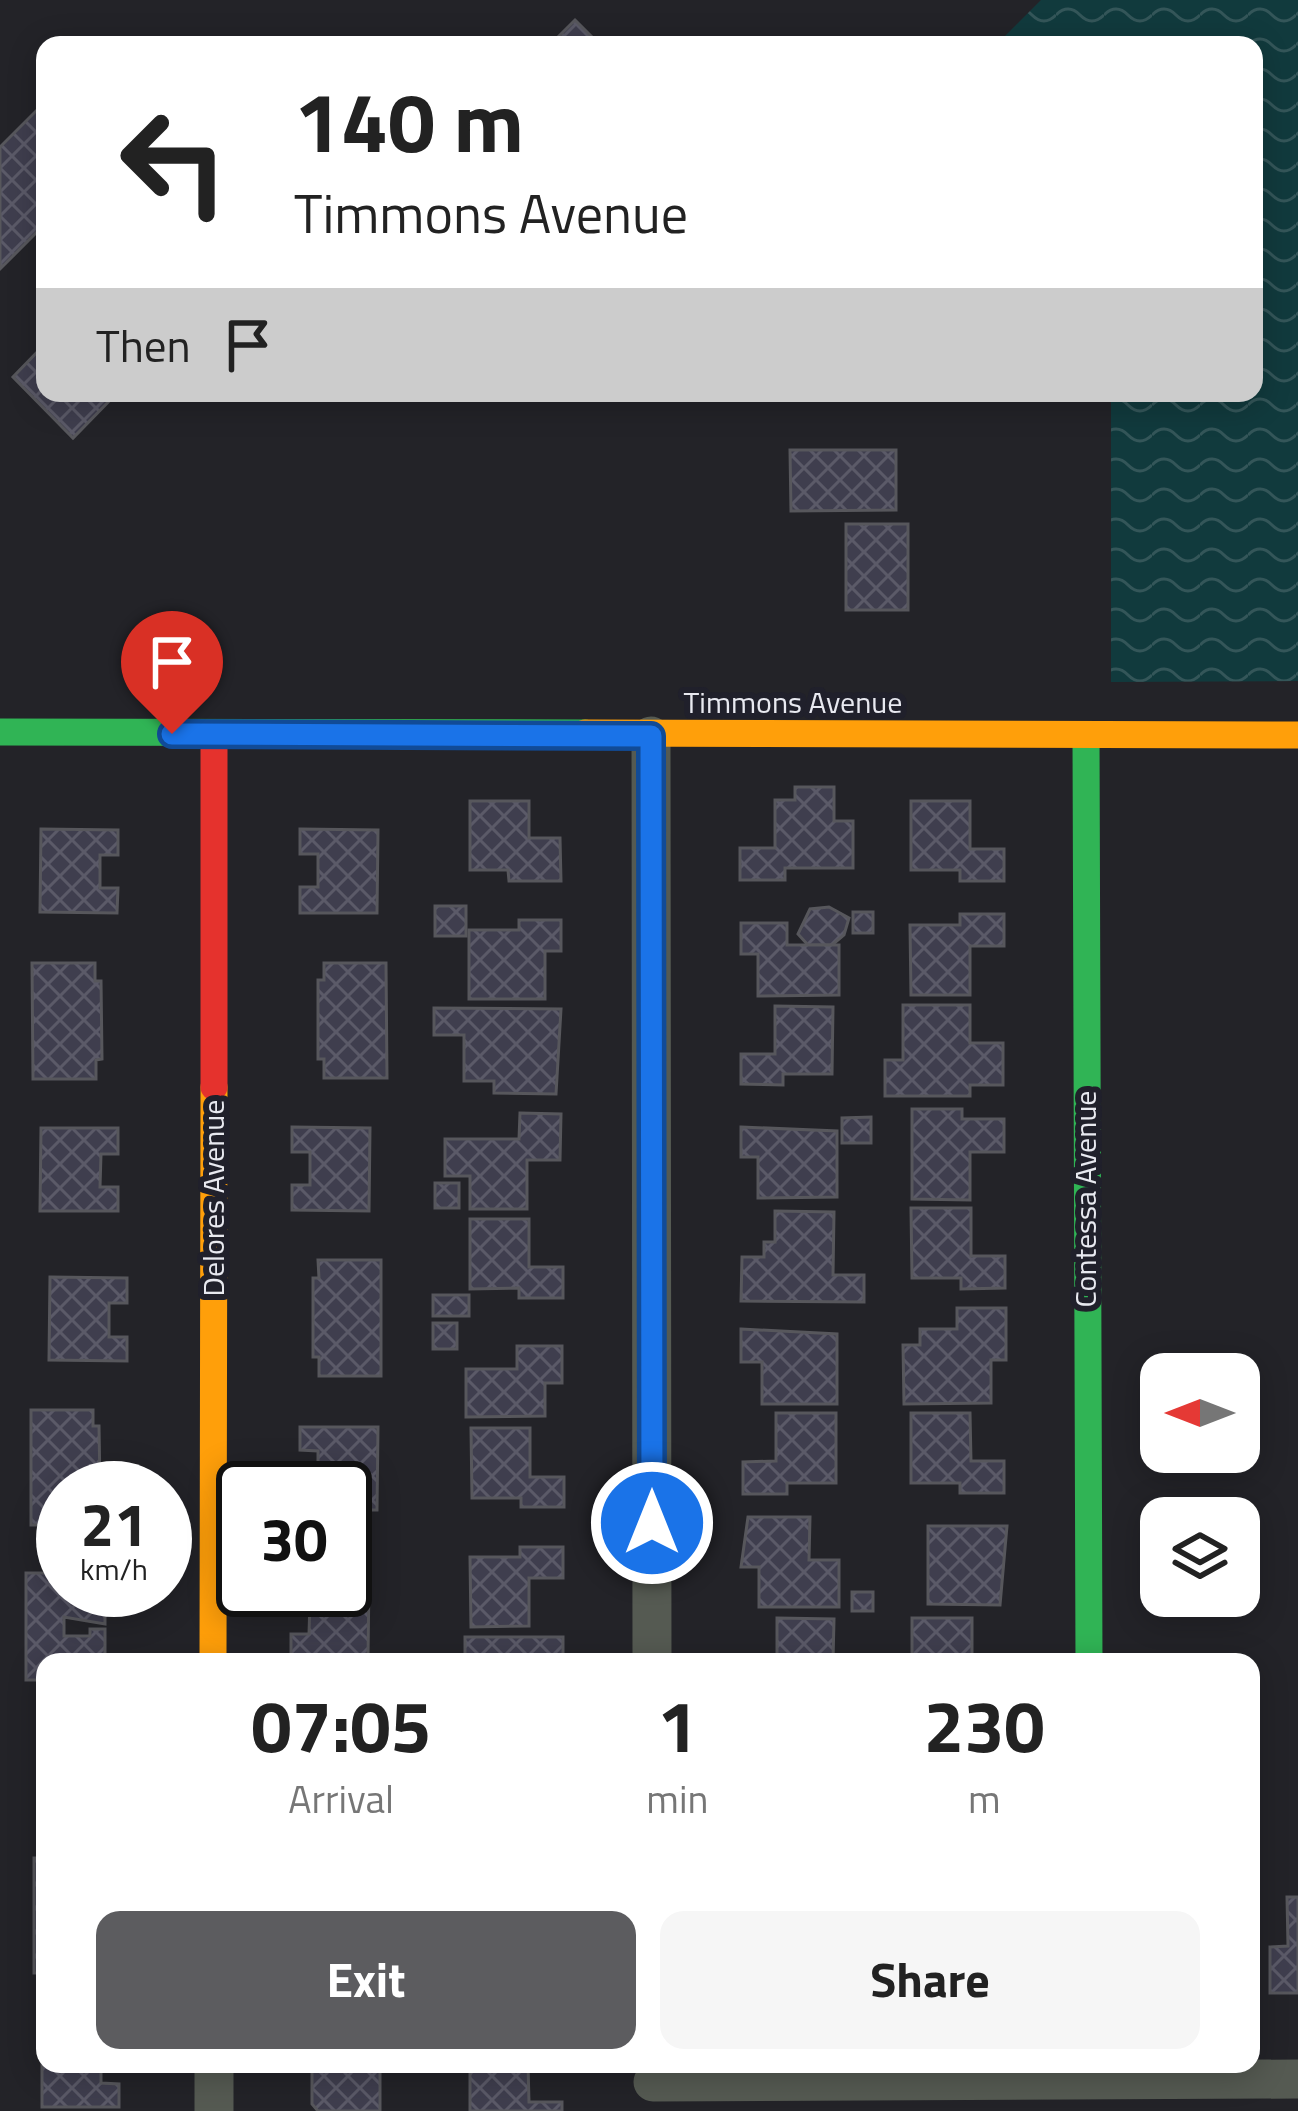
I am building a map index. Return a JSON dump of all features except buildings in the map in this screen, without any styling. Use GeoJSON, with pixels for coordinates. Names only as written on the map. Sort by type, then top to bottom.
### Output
{"type":"FeatureCollection","features":[{"type":"Feature","properties":{"kind":"street","name":"Timmons Avenue"},"geometry":{"type":"LineString","coordinates":[[0,732],[1298,735]]}},
{"type":"Feature","properties":{"kind":"street","name":"Delores Avenue"},"geometry":{"type":"LineString","coordinates":[[213,1653],[214,734]]}},
{"type":"Feature","properties":{"kind":"street"},"geometry":{"type":"LineString","coordinates":[[651,736],[652,1653]]}},
{"type":"Feature","properties":{"kind":"street","name":"Contessa Avenue"},"geometry":{"type":"LineString","coordinates":[[1086,736],[1089,1653]]}},
{"type":"Feature","properties":{"kind":"street"},"geometry":{"type":"LineString","coordinates":[[214,2073],[214,2111]]}},
{"type":"Feature","properties":{"kind":"street"},"geometry":{"type":"LineString","coordinates":[[653,2086],[1093,2085],[1298,2079]]}},
{"type":"Feature","properties":{"kind":"water"},"geometry":{"type":"Polygon","coordinates":[[[1041,0],[1298,0],[1298,681],[1111,682],[1111,402],[1263,402],[1263,36],[1005,36],[1041,0]]]}},
{"type":"Feature","properties":{"kind":"traffic: fast"},"geometry":{"type":"LineString","coordinates":[[0,732],[585,733]]}},
{"type":"Feature","properties":{"kind":"traffic: fast"},"geometry":{"type":"LineString","coordinates":[[1086,736],[1089,1653]]}},
{"type":"Feature","properties":{"kind":"traffic: slow"},"geometry":{"type":"LineString","coordinates":[[585,733],[1298,735]]}},
{"type":"Feature","properties":{"kind":"traffic: slow"},"geometry":{"type":"LineString","coordinates":[[213,1653],[214,1087]]}},
{"type":"Feature","properties":{"kind":"traffic: jam"},"geometry":{"type":"LineString","coordinates":[[214,734],[214,1087]]}},
{"type":"Feature","properties":{"kind":"route"},"geometry":{"type":"LineString","coordinates":[[172,734],[651,736],[652,1523]]}}]}
